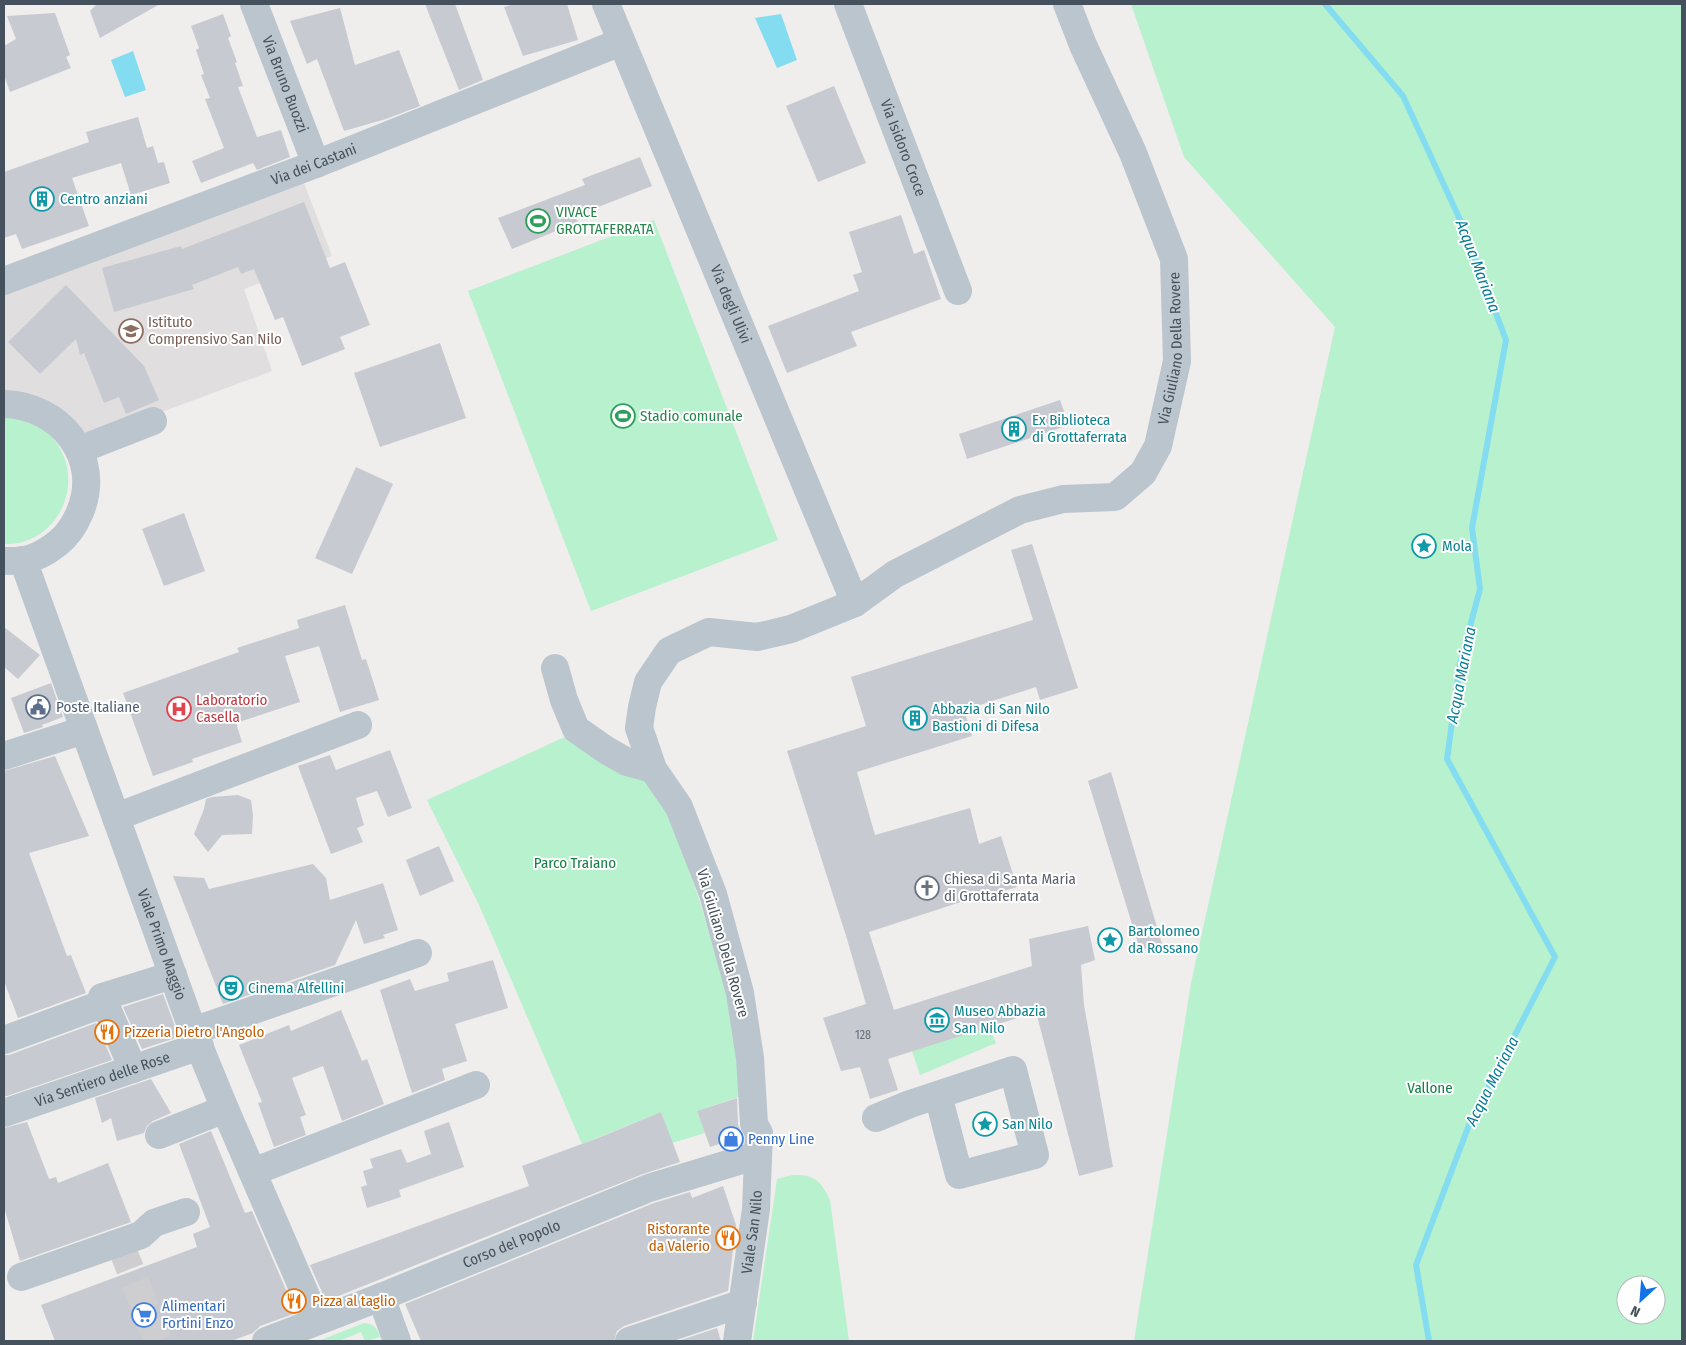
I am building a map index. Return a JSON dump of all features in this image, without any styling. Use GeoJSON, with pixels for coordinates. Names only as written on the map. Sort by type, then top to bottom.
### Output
{"type":"FeatureCollection","features":[{"type":"Feature","properties":{"kind":"street","name":"Via Bruno Buozzi"},"geometry":{"type":"LineString","coordinates":[[254,4],[316,164]]}},
{"type":"Feature","properties":{"kind":"street","name":"Via degli Ulivi"},"geometry":{"type":"LineString","coordinates":[[606,4],[855,603]]}},
{"type":"Feature","properties":{"kind":"street","name":"Via Isidoro Croce"},"geometry":{"type":"LineString","coordinates":[[848,4],[958,291]]}},
{"type":"Feature","properties":{"kind":"street","name":"Via Giuliano Della Rovere"},"geometry":{"type":"LineString","coordinates":[[754,1124],[750,1058],[745,1019],[740,993],[713,894],[679,807],[653,769],[639,728],[648,682],[669,651],[709,632],[757,637],[791,629],[855,603],[895,574],[1020,510],[1064,499],[1116,497],[1143,473],[1158,446],[1177,362],[1174,259],[1133,153],[1083,46],[1067,4]]}},
{"type":"Feature","properties":{"kind":"street","name":"Via dei Castani"},"geometry":{"type":"LineString","coordinates":[[4,281],[316,164],[622,42]]}},
{"type":"Feature","properties":{"kind":"street"},"geometry":{"type":"LineString","coordinates":[[4,404],[23,405],[41,411],[56,421],[69,434],[79,450],[84,465],[86,485],[83,504],[76,522],[64,538],[48,550],[13,561]]}},
{"type":"Feature","properties":{"kind":"street"},"geometry":{"type":"LineString","coordinates":[[79,450],[153,421]]}},
{"type":"Feature","properties":{"kind":"street","name":"Viale Primo Maggio"},"geometry":{"type":"LineString","coordinates":[[13,561],[84,730],[196,1039],[316,1322]]}},
{"type":"Feature","properties":{"kind":"street"},"geometry":{"type":"LineString","coordinates":[[554,668],[576,729],[627,762],[653,769]]}},
{"type":"Feature","properties":{"kind":"street"},"geometry":{"type":"LineString","coordinates":[[116,817],[358,725]]}},
{"type":"Feature","properties":{"kind":"street"},"geometry":{"type":"LineString","coordinates":[[4,756],[84,730]]}},
{"type":"Feature","properties":{"kind":"street","name":"Via Sentiero delle Rose"},"geometry":{"type":"LineString","coordinates":[[4,1113],[133,1069],[196,1039],[418,953]]}},
{"type":"Feature","properties":{"kind":"street"},"geometry":{"type":"LineString","coordinates":[[133,1069],[102,997],[173,975]]}},
{"type":"Feature","properties":{"kind":"street"},"geometry":{"type":"LineString","coordinates":[[4,1040],[105,1003]]}},
{"type":"Feature","properties":{"kind":"street"},"geometry":{"type":"LineString","coordinates":[[253,1172],[476,1085]]}},
{"type":"Feature","properties":{"kind":"street"},"geometry":{"type":"LineString","coordinates":[[876,1118],[938,1095]]}},
{"type":"Feature","properties":{"kind":"street"},"geometry":{"type":"LineString","coordinates":[[158,1135],[225,1109]]}},
{"type":"Feature","properties":{"kind":"street","name":"Viale San Nilo"},"geometry":{"type":"LineString","coordinates":[[737,1341],[756,1209],[759,1133],[754,1124]]}},
{"type":"Feature","properties":{"kind":"street","name":"Corso del Popolo"},"geometry":{"type":"LineString","coordinates":[[266,1341],[381,1297],[649,1188],[758,1155]]}},
{"type":"Feature","properties":{"kind":"street"},"geometry":{"type":"LineString","coordinates":[[10,1279],[140,1235],[154,1223],[186,1212]]}},
{"type":"Feature","properties":{"kind":"street"},"geometry":{"type":"LineString","coordinates":[[381,1297],[397,1341]]}},
{"type":"Feature","properties":{"kind":"street"},"geometry":{"type":"LineString","coordinates":[[629,1341],[743,1303]]}},
{"type":"Feature","properties":{"kind":"shaded area","name":"Istituto Comprensivo San Nilo"},"geometry":{"type":"Polygon","coordinates":[[[304,183],[332,256],[244,289],[272,371],[89,439],[4,395],[4,292],[304,183]]]}},
{"type":"Feature","properties":{"kind":"green space","name":"Vallone"},"geometry":{"type":"Polygon","coordinates":[[[1131,4],[1682,4],[1682,1341],[1134,1341],[1191,983],[1335,327],[1184,157],[1131,4]]]}},
{"type":"Feature","properties":{"kind":"green space","name":"Stadio comunale"},"geometry":{"type":"Polygon","coordinates":[[[654,220],[778,540],[591,611],[468,291],[654,220]]]}},
{"type":"Feature","properties":{"kind":"green space"},"geometry":{"type":"Polygon","coordinates":[[[4,416],[18,418],[40,427],[54,440],[64,455],[68,472],[68,490],[63,506],[54,522],[40,534],[23,542],[13,544],[4,544],[4,416]]]}},
{"type":"Feature","properties":{"kind":"green space","name":"Parco Traiano"},"geometry":{"type":"Polygon","coordinates":[[[569,735],[644,780],[660,796],[698,896],[729,999],[741,1096],[697,1111],[705,1133],[672,1143],[661,1112],[582,1144],[479,905],[427,800],[569,735]]]}},
{"type":"Feature","properties":{"kind":"green space"},"geometry":{"type":"Polygon","coordinates":[[[989,1027],[996,1043],[920,1075],[912,1051],[989,1027]]]}},
{"type":"Feature","properties":{"kind":"green space"},"geometry":{"type":"Polygon","coordinates":[[[793,1175],[812,1177],[820,1183],[830,1200],[849,1341],[753,1341],[777,1179],[793,1175]]]}},
{"type":"Feature","properties":{"kind":"green space"},"geometry":{"type":"Polygon","coordinates":[[[364,1323],[375,1327],[380,1337],[365,1341],[361,1332],[339,1341],[318,1341],[364,1323]]]}},
{"type":"Feature","properties":{"kind":"water"},"geometry":{"type":"Polygon","coordinates":[[[781,14],[797,60],[777,68],[755,18],[781,14]]]}},
{"type":"Feature","properties":{"kind":"water"},"geometry":{"type":"Polygon","coordinates":[[[133,51],[146,90],[125,97],[111,60],[133,51]]]}},
{"type":"Feature","properties":{"kind":"building"},"geometry":{"type":"Polygon","coordinates":[[[97,4],[160,4],[100,38],[90,11],[97,4]]]}},
{"type":"Feature","properties":{"kind":"building"},"geometry":{"type":"Polygon","coordinates":[[[425,4],[455,4],[483,80],[459,90],[425,4]]]}},
{"type":"Feature","properties":{"kind":"building"},"geometry":{"type":"Polygon","coordinates":[[[514,4],[567,4],[578,40],[523,56],[504,7],[514,4]]]}},
{"type":"Feature","properties":{"kind":"building"},"geometry":{"type":"Polygon","coordinates":[[[340,8],[355,65],[399,50],[420,106],[386,119],[344,131],[317,59],[307,64],[290,21],[340,8]]]}},
{"type":"Feature","properties":{"kind":"building"},"geometry":{"type":"Polygon","coordinates":[[[55,13],[70,55],[66,57],[71,68],[10,92],[4,75],[4,46],[16,39],[7,16],[55,13]]]}},
{"type":"Feature","properties":{"kind":"building"},"geometry":{"type":"Polygon","coordinates":[[[223,14],[231,36],[228,38],[243,86],[238,87],[257,137],[281,130],[290,157],[257,170],[253,163],[201,183],[192,161],[224,148],[205,99],[210,98],[201,75],[204,74],[196,50],[199,48],[191,26],[223,14]]]}},
{"type":"Feature","properties":{"kind":"building"},"geometry":{"type":"Polygon","coordinates":[[[834,86],[866,163],[818,182],[786,106],[834,86]]]}},
{"type":"Feature","properties":{"kind":"building"},"geometry":{"type":"Polygon","coordinates":[[[138,117],[147,148],[153,146],[158,163],[164,162],[170,183],[131,195],[121,163],[72,178],[89,226],[22,249],[16,234],[4,238],[4,172],[89,142],[86,132],[138,117]]]}},
{"type":"Feature","properties":{"kind":"building"},"geometry":{"type":"Polygon","coordinates":[[[640,157],[652,186],[575,216],[578,222],[512,249],[498,218],[585,185],[582,179],[640,157]]]}},
{"type":"Feature","properties":{"kind":"building"},"geometry":{"type":"Polygon","coordinates":[[[304,202],[330,268],[345,262],[370,325],[340,337],[345,349],[302,366],[283,317],[275,320],[254,269],[241,274],[238,267],[192,285],[194,289],[114,312],[102,268],[181,246],[182,249],[304,202]]]}},
{"type":"Feature","properties":{"kind":"building"},"geometry":{"type":"Polygon","coordinates":[[[901,215],[914,254],[924,250],[941,299],[851,332],[857,346],[787,373],[768,326],[859,291],[853,275],[862,272],[849,232],[901,215]]]}},
{"type":"Feature","properties":{"kind":"building"},"geometry":{"type":"Polygon","coordinates":[[[66,285],[144,366],[159,400],[126,414],[119,397],[104,403],[84,353],[80,355],[76,339],[40,374],[8,342],[66,285]]]}},
{"type":"Feature","properties":{"kind":"building"},"geometry":{"type":"Polygon","coordinates":[[[440,343],[466,418],[380,447],[354,373],[440,343]]]}},
{"type":"Feature","properties":{"kind":"building","name":"Ex Biblioteca di Grottaferrata"},"geometry":{"type":"Polygon","coordinates":[[[1060,400],[1069,425],[967,459],[959,434],[1060,400]]]}},
{"type":"Feature","properties":{"kind":"building"},"geometry":{"type":"Polygon","coordinates":[[[356,467],[393,484],[352,574],[315,558],[356,467]]]}},
{"type":"Feature","properties":{"kind":"building"},"geometry":{"type":"Polygon","coordinates":[[[184,513],[205,571],[164,586],[142,529],[184,513]]]}},
{"type":"Feature","properties":{"kind":"building"},"geometry":{"type":"Polygon","coordinates":[[[1032,544],[1078,688],[1040,700],[1036,687],[964,710],[972,736],[857,772],[875,835],[970,808],[979,844],[1001,836],[1017,887],[974,900],[973,898],[869,932],[894,1010],[1032,966],[1029,939],[1088,926],[1095,960],[1081,965],[1084,1005],[1113,1167],[1079,1176],[1036,1012],[888,1059],[898,1090],[870,1099],[860,1067],[841,1071],[823,1018],[866,1004],[787,751],[866,726],[851,677],[1033,620],[1011,550],[1032,544]]]}},
{"type":"Feature","properties":{"kind":"building"},"geometry":{"type":"Polygon","coordinates":[[[345,605],[362,660],[366,659],[379,700],[340,712],[319,646],[285,656],[300,702],[236,723],[242,742],[192,759],[193,762],[153,776],[123,693],[239,652],[237,648],[299,628],[297,620],[345,605]]]}},
{"type":"Feature","properties":{"kind":"building"},"geometry":{"type":"Polygon","coordinates":[[[4,627],[40,655],[18,679],[4,667],[4,627]]]}},
{"type":"Feature","properties":{"kind":"building","name":"Poste Italiane"},"geometry":{"type":"Polygon","coordinates":[[[51,683],[63,717],[42,725],[43,727],[24,733],[11,698],[51,683]]]}},
{"type":"Feature","properties":{"kind":"building"},"geometry":{"type":"Polygon","coordinates":[[[390,750],[412,808],[388,817],[377,791],[356,798],[364,825],[357,828],[363,842],[331,854],[298,766],[330,755],[336,770],[390,750]]]}},
{"type":"Feature","properties":{"kind":"building"},"geometry":{"type":"Polygon","coordinates":[[[55,756],[89,836],[29,853],[67,956],[71,955],[86,993],[18,1018],[4,981],[4,771],[55,756]]]}},
{"type":"Feature","properties":{"kind":"building"},"geometry":{"type":"Polygon","coordinates":[[[1111,772],[1162,944],[1140,950],[1088,781],[1111,772]]]}},
{"type":"Feature","properties":{"kind":"building"},"geometry":{"type":"Polygon","coordinates":[[[238,795],[251,800],[253,815],[252,834],[222,835],[208,852],[194,834],[206,799],[238,795]]]}},
{"type":"Feature","properties":{"kind":"building"},"geometry":{"type":"Polygon","coordinates":[[[439,846],[454,881],[420,896],[406,860],[439,846]]]}},
{"type":"Feature","properties":{"kind":"building"},"geometry":{"type":"Polygon","coordinates":[[[313,864],[326,878],[330,900],[383,883],[398,930],[383,935],[385,938],[364,944],[356,920],[335,965],[223,1004],[173,876],[204,878],[209,889],[313,864]]]}},
{"type":"Feature","properties":{"kind":"building"},"geometry":{"type":"Polygon","coordinates":[[[493,960],[508,1008],[455,1024],[467,1061],[442,1069],[445,1080],[412,1093],[380,990],[410,979],[415,991],[449,981],[447,973],[493,960]]]}},
{"type":"Feature","properties":{"kind":"building"},"geometry":{"type":"Polygon","coordinates":[[[163,994],[179,1037],[142,1049],[123,1007],[163,994]]]}},
{"type":"Feature","properties":{"kind":"building"},"geometry":{"type":"Polygon","coordinates":[[[341,1010],[362,1061],[367,1059],[384,1104],[342,1121],[323,1066],[292,1078],[306,1115],[300,1117],[306,1135],[274,1147],[258,1103],[262,1102],[239,1045],[289,1025],[291,1031],[341,1010]]]}},
{"type":"Feature","properties":{"kind":"building"},"geometry":{"type":"Polygon","coordinates":[[[96,1023],[112,1060],[4,1097],[4,1055],[9,1055],[96,1023]]]}},
{"type":"Feature","properties":{"kind":"building"},"geometry":{"type":"Polygon","coordinates":[[[151,1079],[171,1113],[153,1121],[147,1126],[144,1133],[117,1141],[111,1118],[102,1123],[95,1098],[151,1079]]]}},
{"type":"Feature","properties":{"kind":"building"},"geometry":{"type":"Polygon","coordinates":[[[737,1098],[738,1125],[743,1136],[710,1147],[697,1111],[737,1098]]]}},
{"type":"Feature","properties":{"kind":"building"},"geometry":{"type":"Polygon","coordinates":[[[661,1112],[680,1162],[643,1174],[326,1301],[310,1265],[529,1186],[522,1166],[661,1112]]]}},
{"type":"Feature","properties":{"kind":"building"},"geometry":{"type":"Polygon","coordinates":[[[27,1122],[49,1179],[56,1177],[58,1183],[108,1163],[131,1222],[20,1261],[4,1207],[4,1128],[27,1122]]]}},
{"type":"Feature","properties":{"kind":"building"},"geometry":{"type":"Polygon","coordinates":[[[449,1122],[464,1167],[399,1190],[401,1197],[367,1208],[361,1187],[367,1185],[363,1171],[373,1168],[370,1159],[401,1149],[407,1163],[431,1154],[424,1131],[449,1122]]]}},
{"type":"Feature","properties":{"kind":"building"},"geometry":{"type":"Polygon","coordinates":[[[211,1131],[245,1213],[252,1211],[296,1313],[260,1326],[253,1333],[231,1341],[55,1341],[41,1305],[197,1247],[193,1234],[210,1227],[179,1144],[211,1131]]]}},
{"type":"Feature","properties":{"kind":"building"},"geometry":{"type":"Polygon","coordinates":[[[723,1186],[736,1225],[728,1291],[624,1326],[617,1331],[614,1341],[421,1341],[405,1304],[654,1203],[690,1192],[692,1198],[723,1186]]]}},
{"type":"Feature","properties":{"kind":"building"},"geometry":{"type":"Polygon","coordinates":[[[717,1328],[721,1341],[678,1341],[717,1328]]]}},
{"type":"Feature","properties":{"kind":"waterway","name":"Acqua Mariana"},"geometry":{"type":"LineString","coordinates":[[1325,4],[1403,96],[1462,224],[1506,340],[1472,528],[1480,589],[1460,664],[1447,759],[1555,957],[1469,1125],[1416,1265],[1429,1341]]}},
{"type":"Feature","properties":{"kind":"tunnel"},"geometry":{"type":"LineString","coordinates":[[120,1243],[158,1341]]}},
{"type":"Feature","properties":{"kind":"place","name":"Centro anziani"},"geometry":{"type":"Point","coordinates":[42,199]}},
{"type":"Feature","properties":{"kind":"place","name":"VIVACE GROTTAFERRATA"},"geometry":{"type":"Point","coordinates":[538,221]}},
{"type":"Feature","properties":{"kind":"place","name":"Istituto Comprensivo San Nilo"},"geometry":{"type":"Point","coordinates":[131,331]}},
{"type":"Feature","properties":{"kind":"place","name":"Stadio comunale"},"geometry":{"type":"Point","coordinates":[623,416]}},
{"type":"Feature","properties":{"kind":"place","name":"Ex Biblioteca di Grottaferrata"},"geometry":{"type":"Point","coordinates":[1014,429]}},
{"type":"Feature","properties":{"kind":"place","name":"Mola"},"geometry":{"type":"Point","coordinates":[1424,546]}},
{"type":"Feature","properties":{"kind":"place","name":"Poste Italiane"},"geometry":{"type":"Point","coordinates":[38,707]}},
{"type":"Feature","properties":{"kind":"place","name":"Laboratorio Casella"},"geometry":{"type":"Point","coordinates":[179,709]}},
{"type":"Feature","properties":{"kind":"place","name":"Abbazia di San Nilo Bastioni di Difesa"},"geometry":{"type":"Point","coordinates":[915,718]}},
{"type":"Feature","properties":{"kind":"place","name":"Chiesa di Santa Maria di Grottaferrata"},"geometry":{"type":"Point","coordinates":[927,888]}},
{"type":"Feature","properties":{"kind":"place","name":"Bartolomeo da Rossano"},"geometry":{"type":"Point","coordinates":[1110,940]}},
{"type":"Feature","properties":{"kind":"place","name":"Cinema Alfellini"},"geometry":{"type":"Point","coordinates":[231,988]}},
{"type":"Feature","properties":{"kind":"place","name":"Museo Abbazia San Nilo"},"geometry":{"type":"Point","coordinates":[937,1020]}},
{"type":"Feature","properties":{"kind":"place","name":"Pizzeria Dietro l'Angolo"},"geometry":{"type":"Point","coordinates":[107,1032]}},
{"type":"Feature","properties":{"kind":"place","name":"San Nilo"},"geometry":{"type":"Point","coordinates":[985,1124]}},
{"type":"Feature","properties":{"kind":"place","name":"Penny Line"},"geometry":{"type":"Point","coordinates":[731,1139]}},
{"type":"Feature","properties":{"kind":"place","name":"Ristorante da Valerio"},"geometry":{"type":"Point","coordinates":[728,1238]}},
{"type":"Feature","properties":{"kind":"place","name":"Pizza al taglio"},"geometry":{"type":"Point","coordinates":[294,1301]}},
{"type":"Feature","properties":{"kind":"place","name":"Alimentari Fortini Enzo"},"geometry":{"type":"Point","coordinates":[144,1315]}}]}
